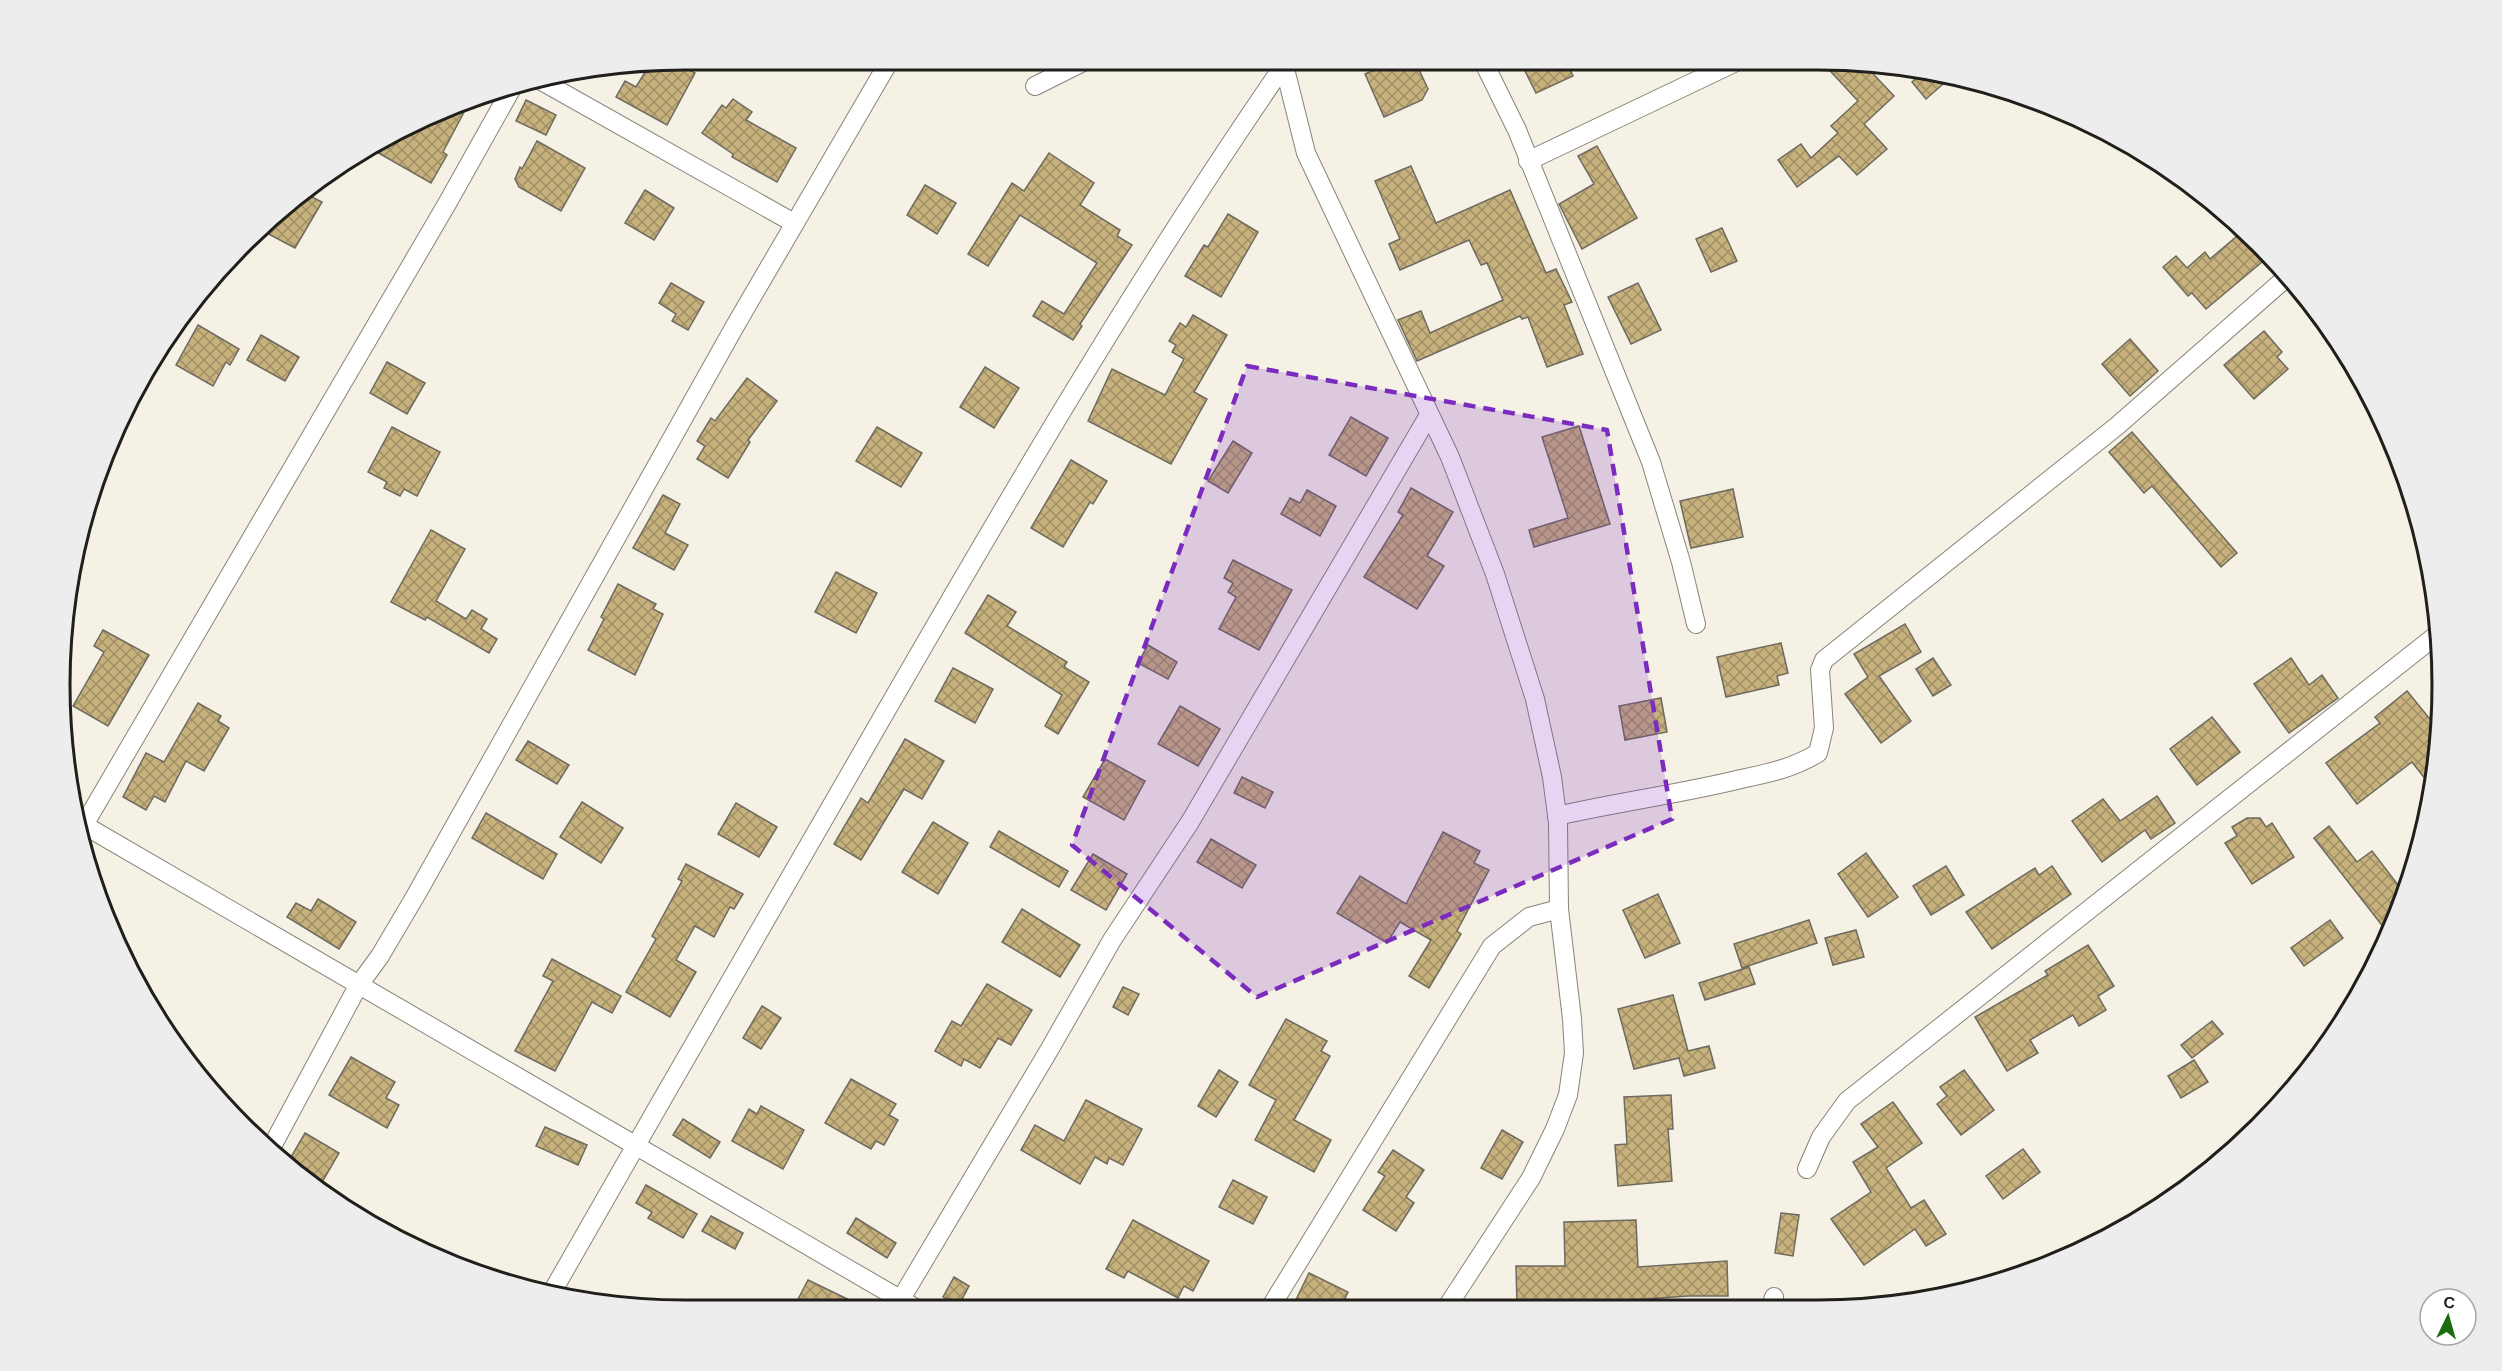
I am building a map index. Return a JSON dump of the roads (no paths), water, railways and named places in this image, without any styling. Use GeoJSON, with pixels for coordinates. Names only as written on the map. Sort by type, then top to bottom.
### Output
{"type":"FeatureCollection","features":[{"type":"Feature","properties":{"kind":"street"},"geometry":{"type":"LineString","coordinates":[[274,1142],[358,986],[380,956],[416,895],[794,223],[884,70]]}},
{"type":"Feature","properties":{"kind":"street"},"geometry":{"type":"LineString","coordinates":[[1035,86],[1067,70]]}},
{"type":"Feature","properties":{"kind":"street"},"geometry":{"type":"LineString","coordinates":[[555,1287],[912,666],[1057,419],[1212,169],[1278,70]]}},
{"type":"Feature","properties":{"kind":"street"},"geometry":{"type":"LineString","coordinates":[[1285,70],[1306,153],[1449,458],[1495,574],[1535,699],[1552,777],[1557,816],[1559,909],[1574,1053],[1568,1095],[1555,1129],[1531,1178],[1452,1300]]}},
{"type":"Feature","properties":{"kind":"street"},"geometry":{"type":"LineString","coordinates":[[1487,70],[1517,130],[1651,462],[1681,562],[1696,624]]}},
{"type":"Feature","properties":{"kind":"street"},"geometry":{"type":"LineString","coordinates":[[1528,161],[1719,70]]}},
{"type":"Feature","properties":{"kind":"street"},"geometry":{"type":"LineString","coordinates":[[550,86],[794,223]]}},
{"type":"Feature","properties":{"kind":"street"},"geometry":{"type":"LineString","coordinates":[[85,817],[448,202],[507,97]]}},
{"type":"Feature","properties":{"kind":"street"},"geometry":{"type":"LineString","coordinates":[[1557,816],[1599,806],[1690,792],[1797,766],[1818,753],[1824,728],[1820,670],[1824,660],[2117,426],[2281,283]]}},
{"type":"Feature","properties":{"kind":"street"},"geometry":{"type":"LineString","coordinates":[[899,1300],[1048,1052],[1112,940],[1190,822],[1429,415]]}},
{"type":"Feature","properties":{"kind":"street"},"geometry":{"type":"LineString","coordinates":[[1807,1169],[1821,1137],[1847,1101],[2430,640]]}},
{"type":"Feature","properties":{"kind":"street"},"geometry":{"type":"LineString","coordinates":[[87,826],[636,1146],[890,1300]]}},
{"type":"Feature","properties":{"kind":"street"},"geometry":{"type":"LineString","coordinates":[[1275,1300],[1492,946],[1529,917],[1559,909]]}}]}
